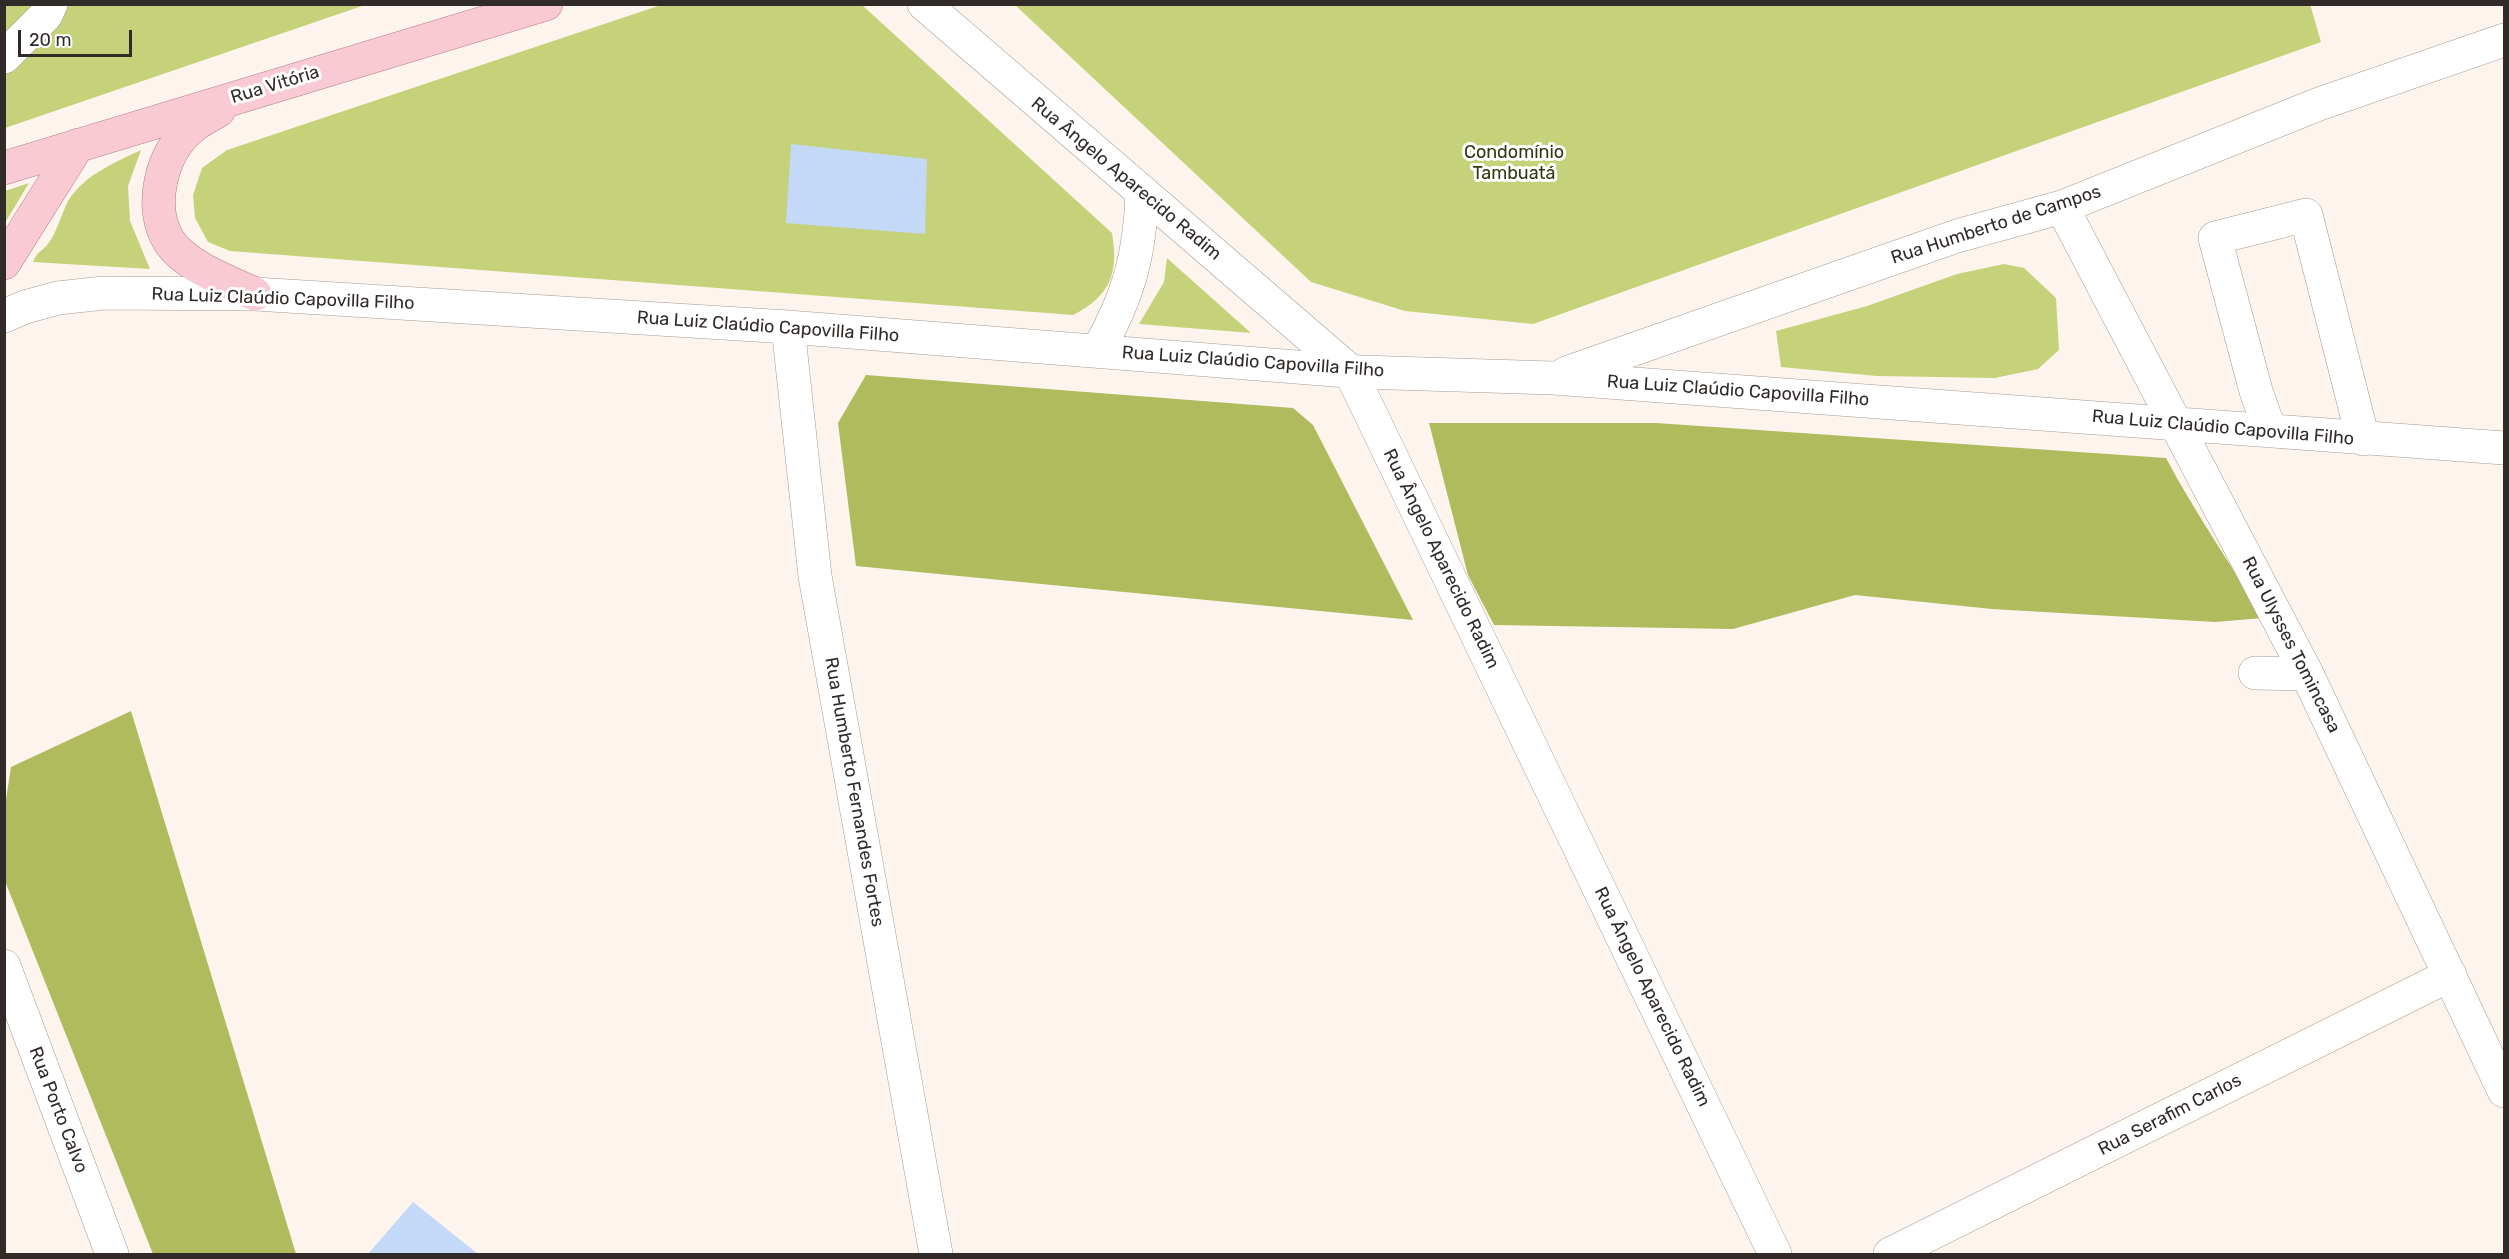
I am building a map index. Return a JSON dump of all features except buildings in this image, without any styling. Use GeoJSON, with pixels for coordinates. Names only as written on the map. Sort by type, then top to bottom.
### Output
{"type":"FeatureCollection","features":[{"type":"Feature","properties":{"kind":"main road","name":"Rua Vitória"},"geometry":{"type":"LineString","coordinates":[[4,168],[546,4]]}},
{"type":"Feature","properties":{"kind":"main road"},"geometry":{"type":"LineString","coordinates":[[244,94],[191,128],[174,148],[161,178],[159,213],[170,242],[195,265],[255,294]]}},
{"type":"Feature","properties":{"kind":"main road"},"geometry":{"type":"LineString","coordinates":[[4,263],[78,145]]}},
{"type":"Feature","properties":{"kind":"street"},"geometry":{"type":"LineString","coordinates":[[4,57],[46,15],[51,4]]}},
{"type":"Feature","properties":{"kind":"street","name":"Rua Ângelo Aparecido Radim"},"geometry":{"type":"LineString","coordinates":[[924,4],[1350,371],[1775,1254]]}},
{"type":"Feature","properties":{"kind":"street","name":"Rua Humberto de Campos"},"geometry":{"type":"LineString","coordinates":[[1553,378],[1957,236],[2062,207],[2319,104],[2505,39]]}},
{"type":"Feature","properties":{"kind":"street"},"geometry":{"type":"LineString","coordinates":[[1098,350],[1133,273],[1140,232],[1142,192]]}},
{"type":"Feature","properties":{"kind":"street","name":"Rua Ulysses Tomincasa"},"geometry":{"type":"LineString","coordinates":[[2062,207],[2307,674],[2505,1091]]}},
{"type":"Feature","properties":{"kind":"street"},"geometry":{"type":"LineString","coordinates":[[2270,431],[2256,391],[2215,238],[2306,214],[2363,439]]}},
{"type":"Feature","properties":{"kind":"street","name":"Rua Luiz Claúdio Capovilla Filho"},"geometry":{"type":"LineString","coordinates":[[4,316],[25,307],[58,298],[104,293],[255,294],[788,327],[1350,371],[1553,378],[2505,448]]}},
{"type":"Feature","properties":{"kind":"street","name":"Rua Humberto Fernandes Fortes"},"geometry":{"type":"LineString","coordinates":[[788,327],[815,576],[936,1254]]}},
{"type":"Feature","properties":{"kind":"street"},"geometry":{"type":"LineString","coordinates":[[2255,673],[2307,674]]}},
{"type":"Feature","properties":{"kind":"street","name":"Rua Serafim Carlos"},"geometry":{"type":"LineString","coordinates":[[1890,1254],[2450,975]]}},
{"type":"Feature","properties":{"kind":"street","name":"Rua Porto Calvo"},"geometry":{"type":"LineString","coordinates":[[7,985],[112,1254]]}},
{"type":"Feature","properties":{"kind":"green space"},"geometry":{"type":"Polygon","coordinates":[[[5,4],[365,5],[5,128],[5,4]]]}},
{"type":"Feature","properties":{"kind":"green space","name":"Condomínio Tambuatá"},"geometry":{"type":"Polygon","coordinates":[[[2310,4],[2321,42],[1533,324],[1405,311],[1311,282],[1015,5],[2310,4]]]}},
{"type":"Feature","properties":{"kind":"green space"},"geometry":{"type":"Polygon","coordinates":[[[661,5],[862,5],[1112,233],[1114,260],[1109,282],[1103,292],[1086,308],[1073,315],[230,251],[208,242],[195,218],[193,195],[202,168],[227,150],[661,5]]]}},
{"type":"Feature","properties":{"kind":"green space"},"geometry":{"type":"Polygon","coordinates":[[[141,150],[128,186],[130,221],[150,269],[33,262],[37,254],[48,244],[68,201],[82,184],[100,171],[141,150]]]}},
{"type":"Feature","properties":{"kind":"green space"},"geometry":{"type":"Polygon","coordinates":[[[29,183],[5,223],[5,191],[29,183]]]}},
{"type":"Feature","properties":{"kind":"green space"},"geometry":{"type":"Polygon","coordinates":[[[1167,258],[1251,333],[1139,324],[1164,282],[1167,258]]]}},
{"type":"Feature","properties":{"kind":"green space"},"geometry":{"type":"Polygon","coordinates":[[[2004,264],[2024,268],[2056,298],[2059,350],[2038,369],[1995,378],[1877,376],[1781,367],[1776,331],[1867,306],[1957,274],[2004,264]]]}},
{"type":"Feature","properties":{"kind":"green space"},"geometry":{"type":"Polygon","coordinates":[[[866,375],[1293,408],[1313,425],[1413,620],[856,566],[838,423],[866,375]]]}},
{"type":"Feature","properties":{"kind":"green space"},"geometry":{"type":"Polygon","coordinates":[[[1429,423],[1656,423],[2166,458],[2263,618],[2215,622],[1992,609],[1855,595],[1733,629],[1494,625],[1468,575],[1429,423]]]}},
{"type":"Feature","properties":{"kind":"green space"},"geometry":{"type":"Polygon","coordinates":[[[131,711],[296,1254],[153,1254],[5,881],[5,806],[11,767],[131,711]]]}},
{"type":"Feature","properties":{"kind":"water"},"geometry":{"type":"Polygon","coordinates":[[[791,144],[927,159],[925,234],[786,223],[791,144]]]}},
{"type":"Feature","properties":{"kind":"water"},"geometry":{"type":"Polygon","coordinates":[[[413,1202],[478,1254],[368,1254],[413,1202]]]}}]}
